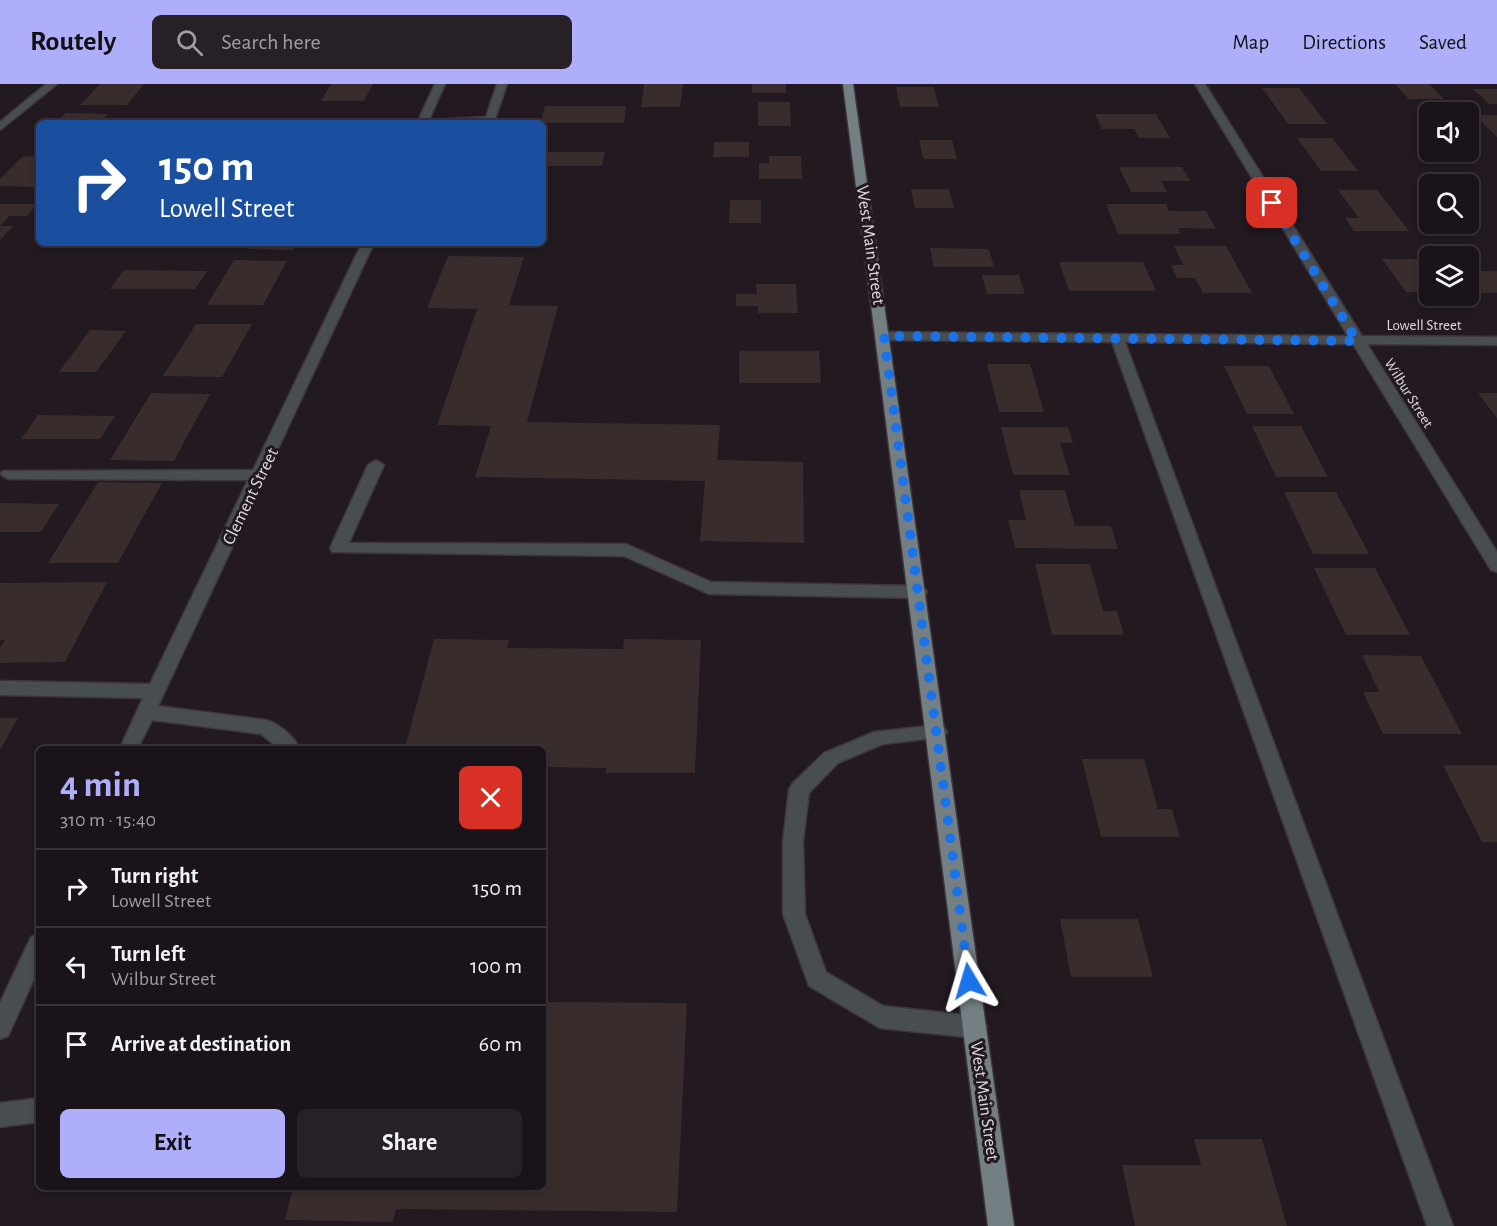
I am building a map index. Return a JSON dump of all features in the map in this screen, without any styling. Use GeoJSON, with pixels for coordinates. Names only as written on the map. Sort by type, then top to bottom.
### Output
{"type":"FeatureCollection","features":[{"type":"Feature","properties":{"kind":"main road","name":"West Main Street"},"geometry":{"type":"LineString","coordinates":[[849,84],[1001,1226]]}},
{"type":"Feature","properties":{"kind":"street"},"geometry":{"type":"LineString","coordinates":[[0,127],[52,84]]}},
{"type":"Feature","properties":{"kind":"street"},"geometry":{"type":"LineString","coordinates":[[423,120],[440,84]]}},
{"type":"Feature","properties":{"kind":"street"},"geometry":{"type":"LineString","coordinates":[[490,120],[502,84]]}},
{"type":"Feature","properties":{"kind":"street","name":"Wilbur Street"},"geometry":{"type":"LineString","coordinates":[[1200,84],[1497,566]]}},
{"type":"Feature","properties":{"kind":"street","name":"Clement Street"},"geometry":{"type":"LineString","coordinates":[[130,746],[367,246]]}},
{"type":"Feature","properties":{"kind":"street","name":"Lowell Street"},"geometry":{"type":"LineString","coordinates":[[884,336],[1497,341]]}},
{"type":"Feature","properties":{"kind":"street"},"geometry":{"type":"LineString","coordinates":[[1117,338],[1440,1226]]}},
{"type":"Feature","properties":{"kind":"street"},"geometry":{"type":"LineString","coordinates":[[376,465],[338,548],[626,550],[709,588],[918,592]]}},
{"type":"Feature","properties":{"kind":"street"},"geometry":{"type":"LineString","coordinates":[[8,474],[260,475]]}},
{"type":"Feature","properties":{"kind":"street"},"geometry":{"type":"LineString","coordinates":[[0,688],[156,691]]}},
{"type":"Feature","properties":{"kind":"street"},"geometry":{"type":"LineString","coordinates":[[146,712],[266,727],[288,746]]}},
{"type":"Feature","properties":{"kind":"street"},"geometry":{"type":"LineString","coordinates":[[937,732],[881,737],[831,758],[799,790],[793,842],[794,914],[817,978],[880,1017],[975,1027]]}},
{"type":"Feature","properties":{"kind":"street"},"geometry":{"type":"LineString","coordinates":[[0,1026],[36,950]]}},
{"type":"Feature","properties":{"kind":"street"},"geometry":{"type":"LineString","coordinates":[[0,1115],[36,1110]]}},
{"type":"Feature","properties":{"kind":"building"},"geometry":{"type":"Polygon","coordinates":[[[100,84],[144,84],[127,105],[80,105],[100,84]]]}},
{"type":"Feature","properties":{"kind":"building"},"geometry":{"type":"Polygon","coordinates":[[[331,84],[373,84],[364,101],[321,101],[331,84]]]}},
{"type":"Feature","properties":{"kind":"building"},"geometry":{"type":"Polygon","coordinates":[[[644,84],[683,84],[680,107],[641,107],[644,84]]]}},
{"type":"Feature","properties":{"kind":"building"},"geometry":{"type":"Polygon","coordinates":[[[752,84],[786,84],[786,93],[752,93],[752,84]]]}},
{"type":"Feature","properties":{"kind":"building"},"geometry":{"type":"Polygon","coordinates":[[[1395,84],[1429,84],[1444,99],[1409,99],[1395,84]]]}},
{"type":"Feature","properties":{"kind":"building"},"geometry":{"type":"Polygon","coordinates":[[[896,87],[934,87],[939,107],[900,107],[896,87]]]}},
{"type":"Feature","properties":{"kind":"building"},"geometry":{"type":"Polygon","coordinates":[[[1262,88],[1299,88],[1327,124],[1288,124],[1262,88]]]}},
{"type":"Feature","properties":{"kind":"building"},"geometry":{"type":"Polygon","coordinates":[[[1473,89],[1497,89],[1497,104],[1489,104],[1473,89]]]}},
{"type":"Feature","properties":{"kind":"building"},"geometry":{"type":"Polygon","coordinates":[[[758,102],[790,102],[791,126],[758,126],[758,102]]]}},
{"type":"Feature","properties":{"kind":"building"},"geometry":{"type":"Polygon","coordinates":[[[545,106],[626,106],[624,123],[546,123],[546,120],[541,120],[545,106]]]}},
{"type":"Feature","properties":{"kind":"building"},"geometry":{"type":"Polygon","coordinates":[[[66,113],[108,114],[102,120],[59,120],[66,113]]]}},
{"type":"Feature","properties":{"kind":"building"},"geometry":{"type":"Polygon","coordinates":[[[1095,114],[1156,114],[1170,138],[1139,138],[1134,129],[1102,129],[1095,114]]]}},
{"type":"Feature","properties":{"kind":"building"},"geometry":{"type":"Polygon","coordinates":[[[1479,115],[1497,115],[1497,137],[1479,119],[1479,115]]]}},
{"type":"Feature","properties":{"kind":"building"},"geometry":{"type":"Polygon","coordinates":[[[1297,138],[1332,138],[1358,171],[1321,171],[1297,138]]]}},
{"type":"Feature","properties":{"kind":"building"},"geometry":{"type":"Polygon","coordinates":[[[919,140],[952,140],[957,159],[923,159],[919,140]]]}},
{"type":"Feature","properties":{"kind":"building"},"geometry":{"type":"Polygon","coordinates":[[[714,142],[749,142],[749,157],[713,157],[714,142]]]}},
{"type":"Feature","properties":{"kind":"building"},"geometry":{"type":"Polygon","coordinates":[[[546,152],[605,152],[602,166],[546,166],[546,152]]]}},
{"type":"Feature","properties":{"kind":"building"},"geometry":{"type":"Polygon","coordinates":[[[23,156],[36,157],[36,187],[0,186],[0,179],[23,156]]]}},
{"type":"Feature","properties":{"kind":"building"},"geometry":{"type":"Polygon","coordinates":[[[769,156],[801,156],[802,179],[759,179],[759,163],[769,163],[769,156]]]}},
{"type":"Feature","properties":{"kind":"building"},"geometry":{"type":"Polygon","coordinates":[[[1119,167],[1182,167],[1190,181],[1161,181],[1167,192],[1131,192],[1119,167]]]}},
{"type":"Feature","properties":{"kind":"building"},"geometry":{"type":"Polygon","coordinates":[[[911,189],[949,189],[954,208],[915,208],[911,189]]]}},
{"type":"Feature","properties":{"kind":"building"},"geometry":{"type":"Polygon","coordinates":[[[1338,190],[1377,190],[1409,231],[1354,231],[1345,218],[1359,218],[1338,190]]]}},
{"type":"Feature","properties":{"kind":"building"},"geometry":{"type":"Polygon","coordinates":[[[730,200],[761,200],[761,223],[729,223],[730,200]]]}},
{"type":"Feature","properties":{"kind":"building"},"geometry":{"type":"Polygon","coordinates":[[[0,204],[36,204],[27,216],[9,216],[0,226],[0,204]]]}},
{"type":"Feature","properties":{"kind":"building"},"geometry":{"type":"Polygon","coordinates":[[[1106,204],[1166,204],[1169,211],[1206,211],[1216,229],[1178,228],[1181,234],[1118,234],[1106,204]]]}},
{"type":"Feature","properties":{"kind":"building"},"geometry":{"type":"Polygon","coordinates":[[[0,226],[13,226],[0,240],[0,226]]]}},
{"type":"Feature","properties":{"kind":"building"},"geometry":{"type":"Polygon","coordinates":[[[250,246],[295,246],[293,250],[248,249],[250,246]]]}},
{"type":"Feature","properties":{"kind":"building"},"geometry":{"type":"Polygon","coordinates":[[[1174,246],[1226,246],[1252,293],[1203,293],[1195,278],[1177,278],[1171,265],[1183,265],[1174,246]]]}},
{"type":"Feature","properties":{"kind":"building"},"geometry":{"type":"Polygon","coordinates":[[[930,248],[989,249],[994,267],[934,267],[930,248]]]}},
{"type":"Feature","properties":{"kind":"building"},"geometry":{"type":"Polygon","coordinates":[[[448,256],[524,257],[509,305],[558,306],[527,422],[720,425],[717,460],[803,462],[804,543],[700,541],[705,481],[475,477],[491,426],[437,425],[477,309],[427,308],[448,256]]]}},
{"type":"Feature","properties":{"kind":"building"},"geometry":{"type":"Polygon","coordinates":[[[1382,259],[1419,259],[1419,292],[1406,292],[1382,259]]]}},
{"type":"Feature","properties":{"kind":"building"},"geometry":{"type":"Polygon","coordinates":[[[234,260],[287,261],[263,305],[207,305],[234,260]]]}},
{"type":"Feature","properties":{"kind":"building"},"geometry":{"type":"Polygon","coordinates":[[[1059,262],[1143,262],[1156,291],[1069,291],[1059,262]]]}},
{"type":"Feature","properties":{"kind":"building"},"geometry":{"type":"Polygon","coordinates":[[[124,270],[207,271],[195,289],[110,289],[124,270]]]}},
{"type":"Feature","properties":{"kind":"building"},"geometry":{"type":"Polygon","coordinates":[[[1479,271],[1497,271],[1497,293],[1479,293],[1479,271]]]}},
{"type":"Feature","properties":{"kind":"building"},"geometry":{"type":"Polygon","coordinates":[[[982,275],[1019,275],[1025,294],[987,294],[982,275]]]}},
{"type":"Feature","properties":{"kind":"building"},"geometry":{"type":"Polygon","coordinates":[[[756,284],[796,284],[798,313],[758,313],[758,306],[736,306],[736,294],[757,294],[756,284]]]}},
{"type":"Feature","properties":{"kind":"building"},"geometry":{"type":"Polygon","coordinates":[[[196,324],[252,324],[222,377],[163,376],[196,324]]]}},
{"type":"Feature","properties":{"kind":"building"},"geometry":{"type":"Polygon","coordinates":[[[90,330],[126,331],[96,372],[59,372],[90,330]]]}},
{"type":"Feature","properties":{"kind":"building"},"geometry":{"type":"Polygon","coordinates":[[[739,351],[819,351],[821,383],[739,383],[739,351]]]}},
{"type":"Feature","properties":{"kind":"building"},"geometry":{"type":"Polygon","coordinates":[[[987,364],[1030,364],[1044,412],[999,412],[987,364]]]}},
{"type":"Feature","properties":{"kind":"building"},"geometry":{"type":"Polygon","coordinates":[[[1224,366],[1269,366],[1294,414],[1247,414],[1224,366]]]}},
{"type":"Feature","properties":{"kind":"building"},"geometry":{"type":"Polygon","coordinates":[[[151,393],[210,394],[174,461],[110,460],[151,393]]]}},
{"type":"Feature","properties":{"kind":"building"},"geometry":{"type":"Polygon","coordinates":[[[1478,393],[1497,393],[1497,418],[1478,393]]]}},
{"type":"Feature","properties":{"kind":"building"},"geometry":{"type":"Polygon","coordinates":[[[38,415],[115,416],[100,439],[21,439],[38,415]]]}},
{"type":"Feature","properties":{"kind":"building"},"geometry":{"type":"Polygon","coordinates":[[[1252,426],[1301,426],[1328,477],[1276,477],[1252,426]]]}},
{"type":"Feature","properties":{"kind":"building"},"geometry":{"type":"Polygon","coordinates":[[[1001,427],[1068,427],[1073,443],[1060,443],[1070,475],[1013,475],[1001,427]]]}},
{"type":"Feature","properties":{"kind":"building"},"geometry":{"type":"Polygon","coordinates":[[[98,482],[162,483],[118,563],[48,563],[98,482]]]}},
{"type":"Feature","properties":{"kind":"building"},"geometry":{"type":"Polygon","coordinates":[[[1019,490],[1065,490],[1075,526],[1111,526],[1118,549],[1015,548],[1008,520],[1026,520],[1019,490]]]}},
{"type":"Feature","properties":{"kind":"building"},"geometry":{"type":"Polygon","coordinates":[[[1284,492],[1336,492],[1369,554],[1313,554],[1284,492]]]}},
{"type":"Feature","properties":{"kind":"building"},"geometry":{"type":"Polygon","coordinates":[[[0,503],[59,504],[41,532],[0,532],[0,503]]]}},
{"type":"Feature","properties":{"kind":"building"},"geometry":{"type":"Polygon","coordinates":[[[1035,564],[1090,564],[1103,611],[1117,611],[1124,635],[1052,635],[1035,564]]]}},
{"type":"Feature","properties":{"kind":"building"},"geometry":{"type":"Polygon","coordinates":[[[1314,568],[1375,568],[1410,635],[1346,635],[1314,568]]]}},
{"type":"Feature","properties":{"kind":"building"},"geometry":{"type":"Polygon","coordinates":[[[107,582],[65,662],[0,663],[0,648],[5,640],[0,640],[0,583],[107,582]]]}},
{"type":"Feature","properties":{"kind":"building"},"geometry":{"type":"Polygon","coordinates":[[[434,639],[509,640],[507,648],[623,649],[624,639],[701,640],[695,773],[605,773],[607,768],[546,767],[546,746],[406,746],[434,639]]]}},
{"type":"Feature","properties":{"kind":"building"},"geometry":{"type":"Polygon","coordinates":[[[1362,655],[1421,656],[1462,734],[1383,734],[1363,692],[1379,692],[1362,655]]]}},
{"type":"Feature","properties":{"kind":"building"},"geometry":{"type":"Polygon","coordinates":[[[0,718],[18,718],[0,750],[0,718]]]}},
{"type":"Feature","properties":{"kind":"building"},"geometry":{"type":"Polygon","coordinates":[[[1082,759],[1144,759],[1158,809],[1172,809],[1180,837],[1101,837],[1082,759]]]}},
{"type":"Feature","properties":{"kind":"building"},"geometry":{"type":"Polygon","coordinates":[[[1443,765],[1497,765],[1497,842],[1482,842],[1443,765]]]}},
{"type":"Feature","properties":{"kind":"building"},"geometry":{"type":"Polygon","coordinates":[[[1060,919],[1138,919],[1153,977],[1071,977],[1060,919]]]}},
{"type":"Feature","properties":{"kind":"building"},"geometry":{"type":"Polygon","coordinates":[[[546,1002],[687,1003],[677,1212],[396,1209],[393,1222],[285,1220],[292,1190],[546,1190],[546,1002]]]}},
{"type":"Feature","properties":{"kind":"building"},"geometry":{"type":"Polygon","coordinates":[[[1194,1139],[1262,1139],[1287,1226],[1135,1226],[1122,1165],[1201,1165],[1194,1139]]]}},
{"type":"Feature","properties":{"kind":"route"},"geometry":{"type":"LineString","coordinates":[[969,981],[884,336],[1357,341],[1272,203]]}}]}
